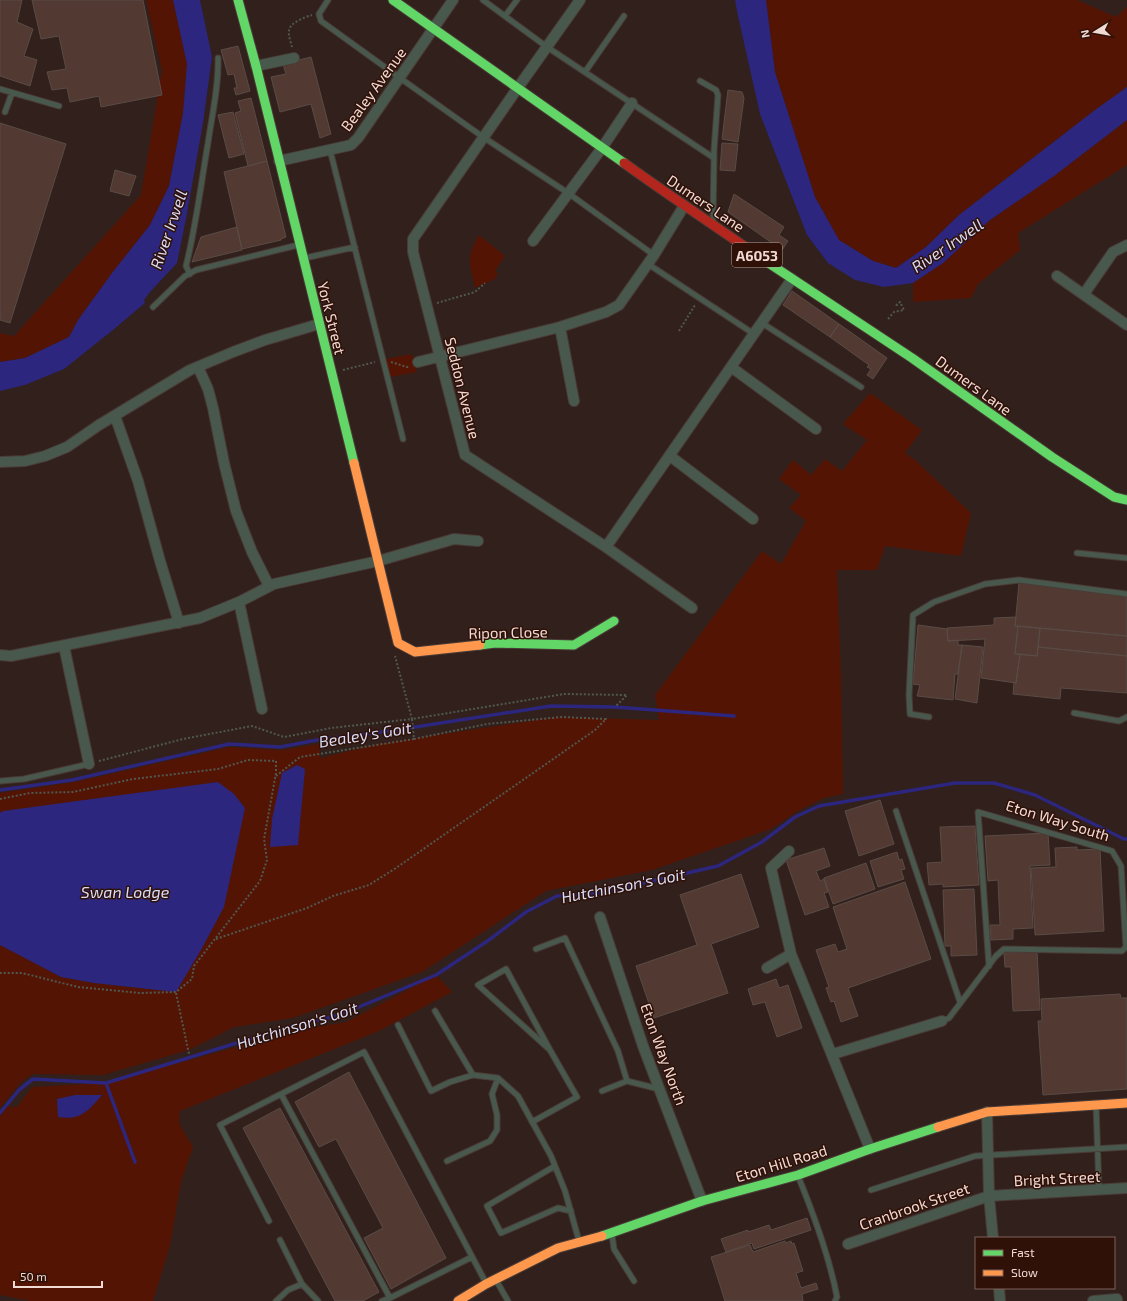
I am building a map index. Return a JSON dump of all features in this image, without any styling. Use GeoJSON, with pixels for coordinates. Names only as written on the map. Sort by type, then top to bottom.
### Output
{"type":"FeatureCollection","features":[{"type":"Feature","properties":{"kind":"street","name":"York Street"},"geometry":{"type":"LineString","coordinates":[[238,0],[256,66],[398,643]]}},
{"type":"Feature","properties":{"kind":"street","name":"Dumers Lane"},"geometry":{"type":"LineString","coordinates":[[393,0],[684,206],[912,358],[1052,457],[1114,497],[1127,500]]}},
{"type":"Feature","properties":{"kind":"street","name":"Bealey Avenue"},"geometry":{"type":"LineString","coordinates":[[279,162],[351,145],[358,138],[454,0]]}},
{"type":"Feature","properties":{"kind":"street","name":"Seddon Avenue"},"geometry":{"type":"LineString","coordinates":[[580,0],[412,239],[413,252],[465,455],[606,547],[692,608]]}},
{"type":"Feature","properties":{"kind":"street"},"geometry":{"type":"LineString","coordinates":[[256,66],[294,58]]}},
{"type":"Feature","properties":{"kind":"street"},"geometry":{"type":"LineString","coordinates":[[533,241],[602,148],[632,103]]}},
{"type":"Feature","properties":{"kind":"street"},"geometry":{"type":"LineString","coordinates":[[418,362],[560,327],[606,312],[618,305],[654,255],[684,206]]}},
{"type":"Feature","properties":{"kind":"street"},"geometry":{"type":"LineString","coordinates":[[1084,294],[1113,252],[1127,246]]}},
{"type":"Feature","properties":{"kind":"street"},"geometry":{"type":"LineString","coordinates":[[1057,276],[1127,325]]}},
{"type":"Feature","properties":{"kind":"street"},"geometry":{"type":"LineString","coordinates":[[606,547],[792,279]]}},
{"type":"Feature","properties":{"kind":"street"},"geometry":{"type":"LineString","coordinates":[[0,462],[25,461],[38,458],[67,447],[198,366],[265,340],[319,324]]}},
{"type":"Feature","properties":{"kind":"street"},"geometry":{"type":"LineString","coordinates":[[560,327],[574,401]]}},
{"type":"Feature","properties":{"kind":"street"},"geometry":{"type":"LineString","coordinates":[[198,366],[208,389],[213,408],[224,463],[236,511],[252,552],[269,586]]}},
{"type":"Feature","properties":{"kind":"street"},"geometry":{"type":"LineString","coordinates":[[731,367],[816,429]]}},
{"type":"Feature","properties":{"kind":"street"},"geometry":{"type":"LineString","coordinates":[[115,416],[138,481],[178,623]]}},
{"type":"Feature","properties":{"kind":"street"},"geometry":{"type":"LineString","coordinates":[[670,456],[753,519]]}},
{"type":"Feature","properties":{"kind":"street"},"geometry":{"type":"LineString","coordinates":[[0,655],[11,656],[200,618],[239,602],[274,584],[378,561],[454,539],[478,541]]}},
{"type":"Feature","properties":{"kind":"street"},"geometry":{"type":"LineString","coordinates":[[239,602],[262,709]]}},
{"type":"Feature","properties":{"kind":"street","name":"Ripon Close"},"geometry":{"type":"LineString","coordinates":[[398,643],[415,652],[495,644],[574,646],[614,621]]}},
{"type":"Feature","properties":{"kind":"street"},"geometry":{"type":"LineString","coordinates":[[64,646],[89,764]]}},
{"type":"Feature","properties":{"kind":"street"},"geometry":{"type":"LineString","coordinates":[[789,851],[771,868],[792,954],[870,1149]]}},
{"type":"Feature","properties":{"kind":"street","name":"Eton Way North"},"geometry":{"type":"LineString","coordinates":[[600,917],[643,1046],[702,1201]]}},
{"type":"Feature","properties":{"kind":"street"},"geometry":{"type":"LineString","coordinates":[[767,968],[792,954]]}},
{"type":"Feature","properties":{"kind":"street","name":"Eton Way South"},"geometry":{"type":"LineString","coordinates":[[833,1054],[942,1021]]}},
{"type":"Feature","properties":{"kind":"street","name":"Eton Hill Road"},"geometry":{"type":"LineString","coordinates":[[458,1301],[486,1284],[558,1248],[612,1234],[702,1201],[798,1175],[870,1149],[987,1112],[1127,1103]]}},
{"type":"Feature","properties":{"kind":"street"},"geometry":{"type":"LineString","coordinates":[[987,1112],[989,1196],[993,1237]]}},
{"type":"Feature","properties":{"kind":"street","name":"Bright Street"},"geometry":{"type":"LineString","coordinates":[[989,1196],[1127,1188]]}},
{"type":"Feature","properties":{"kind":"street","name":"Cranbrook Street"},"geometry":{"type":"LineString","coordinates":[[848,1244],[989,1196]]}},
{"type":"Feature","properties":{"kind":"street"},"geometry":{"type":"LineString","coordinates":[[998,1289],[1000,1301]]}},
{"type":"Feature","properties":{"kind":"street"},"geometry":{"type":"LineString","coordinates":[[1093,1301],[1117,1301]]}},
{"type":"Feature","properties":{"kind":"lane"},"geometry":{"type":"LineString","coordinates":[[328,0],[319,14],[321,21],[483,137],[568,193],[654,255]]}},
{"type":"Feature","properties":{"kind":"lane"},"geometry":{"type":"LineString","coordinates":[[483,0],[547,47],[714,158]]}},
{"type":"Feature","properties":{"kind":"lane"},"geometry":{"type":"LineString","coordinates":[[505,16],[516,0]]}},
{"type":"Feature","properties":{"kind":"lane"},"geometry":{"type":"LineString","coordinates":[[585,72],[624,16]]}},
{"type":"Feature","properties":{"kind":"lane"},"geometry":{"type":"LineString","coordinates":[[190,274],[186,266],[193,238],[218,71],[218,58]]}},
{"type":"Feature","properties":{"kind":"lane"},"geometry":{"type":"LineString","coordinates":[[700,81],[716,90],[718,94],[714,150],[713,224]]}},
{"type":"Feature","properties":{"kind":"lane"},"geometry":{"type":"LineString","coordinates":[[0,89],[59,106]]}},
{"type":"Feature","properties":{"kind":"lane"},"geometry":{"type":"LineString","coordinates":[[5,112],[12,93]]}},
{"type":"Feature","properties":{"kind":"lane"},"geometry":{"type":"LineString","coordinates":[[330,150],[403,439]]}},
{"type":"Feature","properties":{"kind":"lane"},"geometry":{"type":"LineString","coordinates":[[153,307],[185,276],[196,270],[299,245]]}},
{"type":"Feature","properties":{"kind":"lane"},"geometry":{"type":"LineString","coordinates":[[303,259],[355,246]]}},
{"type":"Feature","properties":{"kind":"lane"},"geometry":{"type":"LineString","coordinates":[[648,264],[754,334]]}},
{"type":"Feature","properties":{"kind":"lane"},"geometry":{"type":"LineString","coordinates":[[762,323],[861,387]]}},
{"type":"Feature","properties":{"kind":"lane"},"geometry":{"type":"LineString","coordinates":[[1077,553],[1127,558]]}},
{"type":"Feature","properties":{"kind":"lane"},"geometry":{"type":"LineString","coordinates":[[929,717],[910,714],[909,695],[913,615],[934,602],[985,584],[1019,580],[1127,594]]}},
{"type":"Feature","properties":{"kind":"lane"},"geometry":{"type":"LineString","coordinates":[[1074,713],[1119,721],[1127,717]]}},
{"type":"Feature","properties":{"kind":"lane"},"geometry":{"type":"LineString","coordinates":[[0,781],[24,778],[89,764]]}},
{"type":"Feature","properties":{"kind":"lane"},"geometry":{"type":"LineString","coordinates":[[896,811],[960,1002]]}},
{"type":"Feature","properties":{"kind":"lane","name":"Eton Way South"},"geometry":{"type":"LineString","coordinates":[[942,1021],[949,1018],[960,1002],[1004,949],[1122,951],[1126,946],[1121,866],[1112,851],[978,812],[989,966]]}},
{"type":"Feature","properties":{"kind":"lane"},"geometry":{"type":"LineString","coordinates":[[536,949],[564,938],[618,1051],[627,1081]]}},
{"type":"Feature","properties":{"kind":"lane"},"geometry":{"type":"LineString","coordinates":[[532,1122],[578,1097],[550,1050],[506,969],[478,985],[550,1050]]}},
{"type":"Feature","properties":{"kind":"lane"},"geometry":{"type":"LineString","coordinates":[[434,1011],[473,1075]]}},
{"type":"Feature","properties":{"kind":"lane"},"geometry":{"type":"LineString","coordinates":[[398,1025],[431,1091],[450,1082],[473,1075],[498,1078],[518,1096],[555,1166],[565,1191],[580,1242]]}},
{"type":"Feature","properties":{"kind":"lane"},"geometry":{"type":"LineString","coordinates":[[269,1221],[220,1125],[364,1052],[486,1284]]}},
{"type":"Feature","properties":{"kind":"lane"},"geometry":{"type":"LineString","coordinates":[[447,1161],[490,1141],[497,1130],[497,1115],[492,1094],[498,1078]]}},
{"type":"Feature","properties":{"kind":"lane"},"geometry":{"type":"LineString","coordinates":[[602,1091],[627,1081],[660,1089]]}},
{"type":"Feature","properties":{"kind":"lane"},"geometry":{"type":"LineString","coordinates":[[281,1094],[390,1298]]}},
{"type":"Feature","properties":{"kind":"lane"},"geometry":{"type":"LineString","coordinates":[[1096,1104],[1099,1190]]}},
{"type":"Feature","properties":{"kind":"lane"},"geometry":{"type":"LineString","coordinates":[[871,1190],[975,1156],[1127,1146]]}},
{"type":"Feature","properties":{"kind":"lane"},"geometry":{"type":"LineString","coordinates":[[555,1166],[486,1206],[501,1233],[558,1208],[571,1211]]}},
{"type":"Feature","properties":{"kind":"lane"},"geometry":{"type":"LineString","coordinates":[[798,1175],[820,1234],[833,1275],[837,1297],[835,1301]]}},
{"type":"Feature","properties":{"kind":"lane"},"geometry":{"type":"LineString","coordinates":[[612,1234],[614,1249],[634,1280]]}},
{"type":"Feature","properties":{"kind":"lane"},"geometry":{"type":"LineString","coordinates":[[280,1240],[302,1284],[318,1301]]}},
{"type":"Feature","properties":{"kind":"lane"},"geometry":{"type":"LineString","coordinates":[[382,1301],[472,1257]]}},
{"type":"Feature","properties":{"kind":"lane"},"geometry":{"type":"LineString","coordinates":[[495,1280],[508,1301]]}},
{"type":"Feature","properties":{"kind":"lane"},"geometry":{"type":"LineString","coordinates":[[276,1301],[288,1290],[302,1284]]}},
{"type":"Feature","properties":{"kind":"path"},"geometry":{"type":"LineString","coordinates":[[294,58],[289,30],[291,26],[310,16],[319,14]]}},
{"type":"Feature","properties":{"kind":"path"},"geometry":{"type":"LineString","coordinates":[[426,306],[475,292],[485,282]]}},
{"type":"Feature","properties":{"kind":"path"},"geometry":{"type":"LineString","coordinates":[[679,331],[699,298]]}},
{"type":"Feature","properties":{"kind":"path"},"geometry":{"type":"LineString","coordinates":[[888,319],[894,312],[904,310],[900,302],[897,305],[894,304]]}},
{"type":"Feature","properties":{"kind":"path"},"geometry":{"type":"LineString","coordinates":[[398,643],[395,655],[412,719],[414,739]]}},
{"type":"Feature","properties":{"kind":"path"},"geometry":{"type":"LineString","coordinates":[[89,764],[183,739],[252,726],[284,737],[331,728],[412,719],[564,694],[627,695],[614,707]]}},
{"type":"Feature","properties":{"kind":"path"},"geometry":{"type":"LineString","coordinates":[[214,939],[307,908],[333,896],[369,885],[396,868],[595,730],[606,719],[562,717],[487,724],[414,739],[300,757],[276,776]]}},
{"type":"Feature","properties":{"kind":"path"},"geometry":{"type":"LineString","coordinates":[[0,799],[30,793],[73,792],[133,779],[218,769],[248,760],[276,761],[276,776],[264,839],[267,860],[260,881],[194,966],[192,978],[176,992],[140,992],[78,987],[22,973],[0,972]]}},
{"type":"Feature","properties":{"kind":"path"},"geometry":{"type":"LineString","coordinates":[[176,992],[189,1054]]}},
{"type":"Feature","properties":{"kind":"shaded area"},"geometry":{"type":"Polygon","coordinates":[[[146,0],[173,0],[187,64],[183,113],[169,185],[150,225],[112,273],[78,320],[69,337],[25,358],[0,362],[0,333],[14,336],[141,195],[162,71],[146,0]]]}},
{"type":"Feature","properties":{"kind":"shaded area"},"geometry":{"type":"Polygon","coordinates":[[[766,0],[1077,0],[1116,17],[1127,7],[1127,87],[959,215],[926,247],[896,268],[873,261],[839,240],[815,197],[775,72],[766,0]]]}},
{"type":"Feature","properties":{"kind":"shaded area"},"geometry":{"type":"Polygon","coordinates":[[[1127,120],[1127,165],[1018,233],[1020,250],[978,284],[971,298],[913,302],[913,283],[943,263],[990,220],[1054,176],[1127,120]]]}},
{"type":"Feature","properties":{"kind":"shaded area"},"geometry":{"type":"Polygon","coordinates":[[[479,235],[505,256],[495,271],[498,274],[495,279],[475,288],[470,267],[470,256],[479,235]]]}},
{"type":"Feature","properties":{"kind":"shaded area"},"geometry":{"type":"Polygon","coordinates":[[[412,354],[417,372],[390,377],[386,359],[412,354]]]}},
{"type":"Feature","properties":{"kind":"shaded area"},"geometry":{"type":"Polygon","coordinates":[[[870,393],[922,430],[905,453],[915,460],[971,513],[961,556],[885,546],[877,570],[837,570],[843,794],[824,798],[798,811],[771,829],[652,870],[546,891],[422,972],[293,1018],[234,1027],[189,1050],[103,1075],[33,1074],[22,1081],[0,1108],[0,945],[61,977],[94,983],[176,992],[3,811],[0,813],[0,793],[74,782],[229,747],[282,750],[319,744],[320,758],[382,743],[557,717],[659,720],[655,695],[762,551],[781,564],[806,521],[789,508],[801,495],[779,479],[793,460],[811,475],[825,459],[842,471],[867,440],[843,424],[870,393]]]}},
{"type":"Feature","properties":{"kind":"shaded area"},"geometry":{"type":"Polygon","coordinates":[[[436,975],[452,992],[379,1031],[180,1111],[179,1123],[193,1147],[181,1182],[170,1246],[153,1301],[31,1301],[0,1295],[0,1117],[6,1106],[17,1107],[32,1087],[106,1083],[294,1031],[346,1022],[436,975]]]}},
{"type":"Feature","properties":{"kind":"water","name":"River Irwell"},"geometry":{"type":"Polygon","coordinates":[[[173,0],[200,0],[212,57],[203,123],[177,263],[150,292],[144,300],[145,303],[64,369],[25,385],[0,391],[0,362],[25,358],[69,337],[78,320],[112,273],[150,225],[169,186],[183,113],[187,64],[173,0]]]}},
{"type":"Feature","properties":{"kind":"water","name":"River Irwell"},"geometry":{"type":"Polygon","coordinates":[[[735,0],[766,0],[775,72],[815,197],[839,240],[873,261],[896,268],[926,247],[959,215],[1127,87],[1127,120],[1054,176],[990,220],[943,263],[913,283],[884,287],[855,280],[828,263],[807,235],[760,114],[735,0]]]}},
{"type":"Feature","properties":{"kind":"water"},"geometry":{"type":"Polygon","coordinates":[[[297,765],[305,769],[298,845],[270,847],[272,819],[282,773],[297,765]]]}},
{"type":"Feature","properties":{"kind":"water","name":"Swan Lodge"},"geometry":{"type":"Polygon","coordinates":[[[218,782],[234,794],[245,808],[224,907],[176,992],[94,983],[61,977],[0,945],[0,813],[3,811],[218,782]]]}},
{"type":"Feature","properties":{"kind":"water"},"geometry":{"type":"Polygon","coordinates":[[[75,1095],[102,1095],[88,1110],[79,1116],[66,1118],[58,1117],[57,1099],[75,1095]]]}},
{"type":"Feature","properties":{"kind":"building"},"geometry":{"type":"Polygon","coordinates":[[[0,0],[22,0],[17,22],[33,29],[24,56],[37,60],[30,86],[0,76],[0,0]]]}},
{"type":"Feature","properties":{"kind":"building"},"geometry":{"type":"Polygon","coordinates":[[[32,0],[143,0],[162,95],[101,107],[99,96],[70,102],[67,88],[52,90],[47,72],[66,69],[59,36],[41,39],[32,0]]]}},
{"type":"Feature","properties":{"kind":"building"},"geometry":{"type":"Polygon","coordinates":[[[238,46],[250,91],[236,95],[234,88],[237,88],[234,74],[228,75],[221,50],[238,46]]]}},
{"type":"Feature","properties":{"kind":"building"},"geometry":{"type":"Polygon","coordinates":[[[311,57],[331,134],[320,138],[311,104],[280,112],[271,77],[286,74],[283,64],[311,57]]]}},
{"type":"Feature","properties":{"kind":"building"},"geometry":{"type":"Polygon","coordinates":[[[728,90],[742,92],[744,98],[738,142],[722,139],[728,90]]]}},
{"type":"Feature","properties":{"kind":"building"},"geometry":{"type":"Polygon","coordinates":[[[251,98],[267,161],[248,166],[235,113],[241,111],[238,101],[251,98]]]}},
{"type":"Feature","properties":{"kind":"building"},"geometry":{"type":"Polygon","coordinates":[[[233,112],[244,154],[229,158],[218,115],[233,112]]]}},
{"type":"Feature","properties":{"kind":"building"},"geometry":{"type":"Polygon","coordinates":[[[0,123],[66,144],[10,323],[0,320],[0,123]]]}},
{"type":"Feature","properties":{"kind":"building"},"geometry":{"type":"Polygon","coordinates":[[[722,143],[738,144],[735,171],[720,170],[722,143]]]}},
{"type":"Feature","properties":{"kind":"building"},"geometry":{"type":"Polygon","coordinates":[[[267,161],[286,237],[281,240],[242,249],[224,172],[267,161]]]}},
{"type":"Feature","properties":{"kind":"building"},"geometry":{"type":"Polygon","coordinates":[[[115,170],[136,176],[129,196],[110,191],[115,170]]]}},
{"type":"Feature","properties":{"kind":"building"},"geometry":{"type":"Polygon","coordinates":[[[734,194],[784,227],[779,235],[788,241],[782,250],[728,212],[734,194]]]}},
{"type":"Feature","properties":{"kind":"building"},"geometry":{"type":"Polygon","coordinates":[[[237,227],[242,250],[192,262],[201,237],[237,227]]]}},
{"type":"Feature","properties":{"kind":"building"},"geometry":{"type":"Polygon","coordinates":[[[792,291],[839,324],[830,337],[783,305],[792,291]]]}},
{"type":"Feature","properties":{"kind":"building"},"geometry":{"type":"Polygon","coordinates":[[[839,324],[887,358],[873,379],[867,375],[871,369],[867,367],[869,365],[830,337],[839,324]]]}},
{"type":"Feature","properties":{"kind":"building"},"geometry":{"type":"Polygon","coordinates":[[[1019,583],[1127,594],[1127,636],[1015,626],[1019,583]]]}},
{"type":"Feature","properties":{"kind":"building"},"geometry":{"type":"Polygon","coordinates":[[[1016,617],[1015,626],[1018,626],[1015,654],[1020,654],[1016,683],[981,678],[985,639],[948,641],[947,628],[994,625],[994,618],[1016,617]]]}},
{"type":"Feature","properties":{"kind":"building"},"geometry":{"type":"Polygon","coordinates":[[[918,625],[947,629],[948,641],[958,640],[958,645],[962,645],[958,674],[955,674],[953,700],[917,696],[920,685],[913,684],[918,625]]]}},
{"type":"Feature","properties":{"kind":"building"},"geometry":{"type":"Polygon","coordinates":[[[1018,626],[1040,628],[1037,656],[1015,654],[1018,626]]]}},
{"type":"Feature","properties":{"kind":"building"},"geometry":{"type":"Polygon","coordinates":[[[1040,628],[1127,636],[1127,656],[1038,647],[1040,628]]]}},
{"type":"Feature","properties":{"kind":"building"},"geometry":{"type":"Polygon","coordinates":[[[962,645],[983,647],[977,703],[955,699],[962,645]]]}},
{"type":"Feature","properties":{"kind":"building"},"geometry":{"type":"Polygon","coordinates":[[[1038,647],[1127,656],[1127,693],[1061,688],[1060,699],[1013,694],[1020,654],[1037,656],[1038,647]]]}},
{"type":"Feature","properties":{"kind":"building"},"geometry":{"type":"Polygon","coordinates":[[[880,800],[894,844],[859,856],[845,811],[880,800]]]}},
{"type":"Feature","properties":{"kind":"building"},"geometry":{"type":"Polygon","coordinates":[[[975,826],[979,885],[943,887],[943,884],[929,885],[927,863],[942,862],[940,827],[975,826]]]}},
{"type":"Feature","properties":{"kind":"building"},"geometry":{"type":"Polygon","coordinates":[[[1048,833],[1050,865],[1030,866],[1033,928],[1013,929],[1013,939],[991,940],[990,925],[1000,925],[998,880],[988,881],[985,836],[1048,833]]]}},
{"type":"Feature","properties":{"kind":"building"},"geometry":{"type":"Polygon","coordinates":[[[1077,847],[1077,850],[1100,849],[1104,931],[1035,935],[1031,868],[1056,867],[1055,848],[1077,847]]]}},
{"type":"Feature","properties":{"kind":"building"},"geometry":{"type":"Polygon","coordinates":[[[824,848],[830,866],[816,871],[820,881],[824,879],[828,892],[824,893],[829,907],[805,915],[786,860],[824,848]]]}},
{"type":"Feature","properties":{"kind":"building"},"geometry":{"type":"Polygon","coordinates":[[[897,852],[899,860],[902,859],[905,869],[901,870],[904,879],[878,887],[870,861],[897,852]]]}},
{"type":"Feature","properties":{"kind":"building"},"geometry":{"type":"Polygon","coordinates":[[[866,863],[875,889],[833,904],[824,878],[866,863]]]}},
{"type":"Feature","properties":{"kind":"building"},"geometry":{"type":"Polygon","coordinates":[[[741,874],[759,927],[711,944],[728,993],[654,1018],[636,966],[697,945],[680,895],[741,874]]]}},
{"type":"Feature","properties":{"kind":"building"},"geometry":{"type":"Polygon","coordinates":[[[905,882],[931,959],[848,988],[858,1016],[841,1022],[834,1001],[831,1002],[826,988],[829,987],[816,950],[835,944],[838,952],[847,949],[833,907],[905,882]]]}},
{"type":"Feature","properties":{"kind":"building"},"geometry":{"type":"Polygon","coordinates":[[[974,889],[977,955],[951,956],[951,946],[945,946],[943,890],[974,889]]]}},
{"type":"Feature","properties":{"kind":"building"},"geometry":{"type":"Polygon","coordinates":[[[1037,951],[1040,1010],[1013,1011],[1011,967],[1005,967],[1004,953],[1037,951]]]}},
{"type":"Feature","properties":{"kind":"building"},"geometry":{"type":"Polygon","coordinates":[[[776,979],[779,988],[788,985],[802,1028],[777,1037],[765,1002],[753,1005],[748,989],[776,979]]]}},
{"type":"Feature","properties":{"kind":"building"},"geometry":{"type":"Polygon","coordinates":[[[1120,994],[1121,998],[1127,998],[1127,1089],[1043,1095],[1038,1021],[1042,1021],[1041,999],[1120,994]]]}},
{"type":"Feature","properties":{"kind":"building"},"geometry":{"type":"Polygon","coordinates":[[[349,1072],[446,1258],[391,1289],[364,1238],[383,1228],[336,1139],[319,1147],[295,1102],[349,1072]]]}},
{"type":"Feature","properties":{"kind":"building"},"geometry":{"type":"Polygon","coordinates":[[[280,1108],[379,1292],[363,1301],[335,1301],[243,1128],[280,1108]]]}},
{"type":"Feature","properties":{"kind":"building"},"geometry":{"type":"Polygon","coordinates":[[[807,1218],[811,1230],[754,1249],[752,1243],[726,1252],[721,1239],[769,1225],[771,1230],[807,1218]]]}},
{"type":"Feature","properties":{"kind":"building"},"geometry":{"type":"Polygon","coordinates":[[[785,1241],[786,1243],[791,1241],[792,1244],[794,1243],[803,1271],[796,1273],[801,1288],[816,1283],[818,1289],[802,1294],[803,1301],[725,1301],[711,1257],[750,1245],[753,1252],[785,1241]]]}},
{"type":"Feature","properties":{"kind":"waterway","name":"Bealey's Goit"},"geometry":{"type":"LineString","coordinates":[[0,790],[72,780],[229,744],[280,747],[317,740],[396,730],[551,706],[615,707],[734,716]]}},
{"type":"Feature","properties":{"kind":"waterway","name":"Hutchinson's Goit"},"geometry":{"type":"LineString","coordinates":[[0,1113],[19,1090],[33,1079],[106,1083],[302,1023],[337,1016],[436,975],[489,940],[526,912],[557,896],[598,893],[718,866],[762,842],[795,817],[819,806],[955,783],[994,783],[1035,795],[1124,839],[1127,839]]}},
{"type":"Feature","properties":{"kind":"waterway"},"geometry":{"type":"LineString","coordinates":[[106,1083],[135,1162]]}},
{"type":"Feature","properties":{"kind":"traffic: fast"},"geometry":{"type":"LineString","coordinates":[[238,0],[256,66],[354,463]]}},
{"type":"Feature","properties":{"kind":"traffic: fast"},"geometry":{"type":"LineString","coordinates":[[393,0],[624,163]]}},
{"type":"Feature","properties":{"kind":"traffic: fast"},"geometry":{"type":"LineString","coordinates":[[767,262],[912,358],[1052,457],[1114,497],[1127,500]]}},
{"type":"Feature","properties":{"kind":"traffic: fast"},"geometry":{"type":"LineString","coordinates":[[480,645],[495,643],[574,645],[614,621]]}},
{"type":"Feature","properties":{"kind":"traffic: fast"},"geometry":{"type":"LineString","coordinates":[[602,1236],[702,1201],[798,1175],[870,1149],[938,1127]]}},
{"type":"Feature","properties":{"kind":"traffic: slow"},"geometry":{"type":"LineString","coordinates":[[354,463],[398,643],[415,652],[480,645]]}},
{"type":"Feature","properties":{"kind":"traffic: slow"},"geometry":{"type":"LineString","coordinates":[[938,1127],[987,1112],[1127,1103]]}},
{"type":"Feature","properties":{"kind":"traffic: slow"},"geometry":{"type":"LineString","coordinates":[[458,1301],[486,1284],[558,1248],[602,1236]]}},
{"type":"Feature","properties":{"kind":"traffic: jam"},"geometry":{"type":"LineString","coordinates":[[624,163],[767,262]]}}]}
